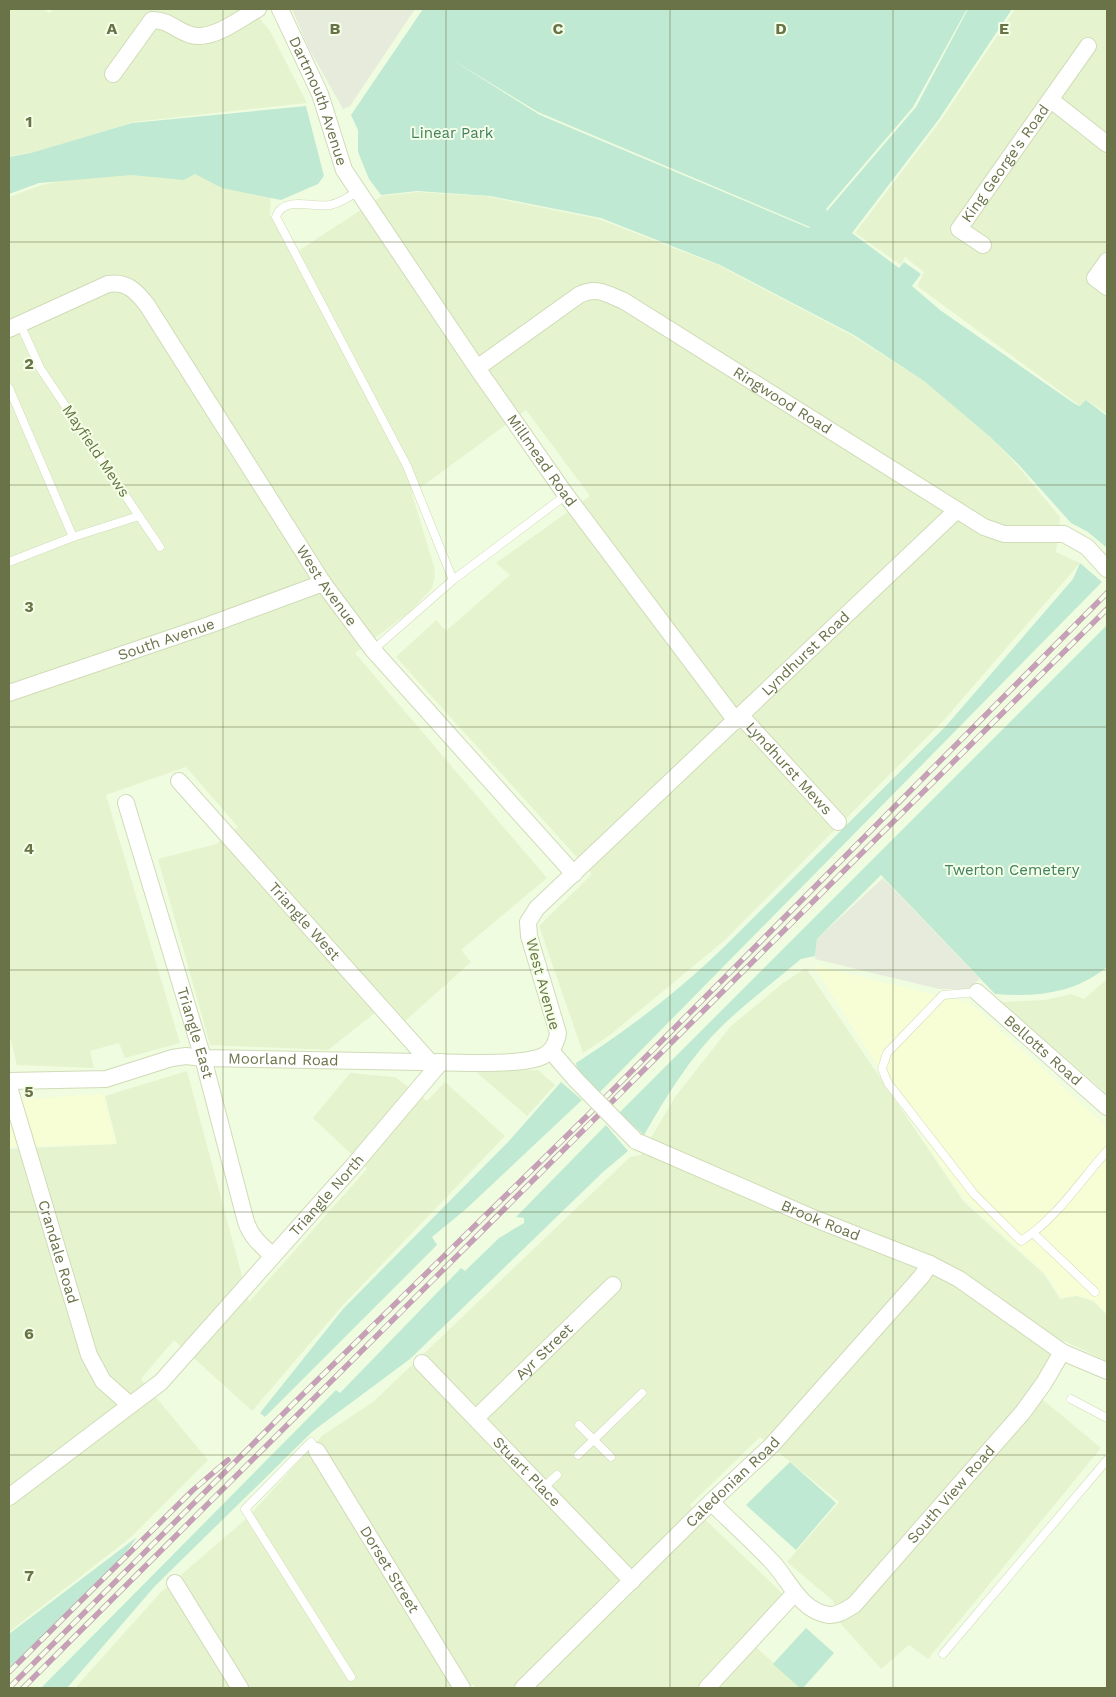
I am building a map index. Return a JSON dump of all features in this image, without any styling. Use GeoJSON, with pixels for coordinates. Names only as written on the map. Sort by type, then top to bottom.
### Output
{"type":"FeatureCollection","features":[{"type":"Feature","properties":{"kind":"street"},"geometry":{"type":"LineString","coordinates":[[114,74],[152,20],[164,20],[192,35],[213,34],[258,9]]}},
{"type":"Feature","properties":{"kind":"street","name":"Dartmouth Avenue"},"geometry":{"type":"LineString","coordinates":[[280,9],[320,94],[344,170],[358,192]]}},
{"type":"Feature","properties":{"kind":"street","name":"King George's Road"},"geometry":{"type":"LineString","coordinates":[[982,245],[959,228],[1088,46]]}},
{"type":"Feature","properties":{"kind":"street","name":"King George's Road"},"geometry":{"type":"LineString","coordinates":[[1051,100],[1107,144]]}},
{"type":"Feature","properties":{"kind":"street","name":"Millmead Road"},"geometry":{"type":"LineString","coordinates":[[358,192],[476,368],[566,495],[739,718]]}},
{"type":"Feature","properties":{"kind":"street"},"geometry":{"type":"LineString","coordinates":[[1107,261],[1095,278],[1107,287]]}},
{"type":"Feature","properties":{"kind":"street","name":"West Avenue"},"geometry":{"type":"LineString","coordinates":[[14,326],[108,284],[119,282],[131,287],[147,306],[323,583],[373,650],[574,874]]}},
{"type":"Feature","properties":{"kind":"street","name":"Ringwood Road"},"geometry":{"type":"LineString","coordinates":[[476,368],[579,294],[590,290],[598,290],[624,301],[984,527],[1004,534],[1064,534],[1077,540],[1103,564]]}},
{"type":"Feature","properties":{"kind":"street","name":"Lyndhurst Road"},"geometry":{"type":"LineString","coordinates":[[655,797],[956,511]]}},
{"type":"Feature","properties":{"kind":"street","name":"South Avenue"},"geometry":{"type":"LineString","coordinates":[[9,693],[209,625],[323,583]]}},
{"type":"Feature","properties":{"kind":"street","name":"Lyndhurst Mews"},"geometry":{"type":"LineString","coordinates":[[739,718],[838,822]]}},
{"type":"Feature","properties":{"kind":"street","name":"Triangle West"},"geometry":{"type":"LineString","coordinates":[[178,781],[436,1062]]}},
{"type":"Feature","properties":{"kind":"street","name":"West Avenue"},"geometry":{"type":"LineString","coordinates":[[551,1051],[556,1043],[558,1033],[529,936],[528,922],[537,908],[655,797]]}},
{"type":"Feature","properties":{"kind":"street","name":"Triangle East"},"geometry":{"type":"LineString","coordinates":[[126,803],[202,1058],[250,1232],[273,1256]]}},
{"type":"Feature","properties":{"kind":"street","name":"Bellotts Road"},"geometry":{"type":"LineString","coordinates":[[978,992],[1107,1107]]}},
{"type":"Feature","properties":{"kind":"street"},"geometry":{"type":"LineString","coordinates":[[436,1062],[518,1061],[539,1058],[551,1051]]}},
{"type":"Feature","properties":{"kind":"street","name":"Brook Road"},"geometry":{"type":"LineString","coordinates":[[551,1051],[576,1080],[636,1141],[818,1220],[930,1264],[959,1279],[1062,1352],[1107,1371]]}},
{"type":"Feature","properties":{"kind":"street","name":"Moorland Road"},"geometry":{"type":"LineString","coordinates":[[9,1081],[106,1078],[172,1058],[186,1056],[202,1058],[436,1062]]}},
{"type":"Feature","properties":{"kind":"street","name":"Triangle North"},"geometry":{"type":"LineString","coordinates":[[9,1497],[161,1382],[353,1166],[436,1062]]}},
{"type":"Feature","properties":{"kind":"street","name":"Crandale Road"},"geometry":{"type":"LineString","coordinates":[[9,1087],[89,1355],[103,1381],[130,1405]]}},
{"type":"Feature","properties":{"kind":"street","name":"Caledonian Road"},"geometry":{"type":"LineString","coordinates":[[523,1688],[710,1502],[771,1446],[921,1277],[930,1264]]}},
{"type":"Feature","properties":{"kind":"street","name":"Ayr Street"},"geometry":{"type":"LineString","coordinates":[[476,1418],[613,1285]]}},
{"type":"Feature","properties":{"kind":"street","name":"South View Road"},"geometry":{"type":"LineString","coordinates":[[794,1594],[822,1613],[831,1616],[854,1605],[1024,1412],[1062,1352]]}},
{"type":"Feature","properties":{"kind":"street","name":"Stuart Place"},"geometry":{"type":"LineString","coordinates":[[422,1364],[632,1581]]}},
{"type":"Feature","properties":{"kind":"street","name":"Dorset Street"},"geometry":{"type":"LineString","coordinates":[[314,1446],[462,1688]]}},
{"type":"Feature","properties":{"kind":"street"},"geometry":{"type":"LineString","coordinates":[[707,1688],[794,1594],[775,1566],[710,1502]]}},
{"type":"Feature","properties":{"kind":"street"},"geometry":{"type":"LineString","coordinates":[[175,1582],[240,1688]]}},
{"type":"Feature","properties":{"kind":"lane"},"geometry":{"type":"LineString","coordinates":[[358,192],[338,203],[327,205],[294,203],[283,207],[276,217],[407,466],[454,580]]}},
{"type":"Feature","properties":{"kind":"lane","name":"Mayfield Mews"},"geometry":{"type":"LineString","coordinates":[[9,562],[73,537],[139,516],[14,326]]}},
{"type":"Feature","properties":{"kind":"lane"},"geometry":{"type":"LineString","coordinates":[[9,388],[73,537]]}},
{"type":"Feature","properties":{"kind":"lane"},"geometry":{"type":"LineString","coordinates":[[373,650],[454,580],[566,495]]}},
{"type":"Feature","properties":{"kind":"lane"},"geometry":{"type":"LineString","coordinates":[[139,516],[160,547]]}},
{"type":"Feature","properties":{"kind":"lane"},"geometry":{"type":"LineString","coordinates":[[978,992],[943,995],[887,1054],[882,1069],[888,1083],[974,1194],[1021,1241],[1033,1233],[1107,1151]]}},
{"type":"Feature","properties":{"kind":"lane"},"geometry":{"type":"LineString","coordinates":[[1033,1233],[1094,1292]]}},
{"type":"Feature","properties":{"kind":"lane"},"geometry":{"type":"LineString","coordinates":[[578,1454],[642,1393]]}},
{"type":"Feature","properties":{"kind":"lane"},"geometry":{"type":"LineString","coordinates":[[1071,1399],[1107,1418]]}},
{"type":"Feature","properties":{"kind":"lane"},"geometry":{"type":"LineString","coordinates":[[578,1425],[611,1457]]}},
{"type":"Feature","properties":{"kind":"lane"},"geometry":{"type":"LineString","coordinates":[[314,1446],[244,1509],[351,1677]]}},
{"type":"Feature","properties":{"kind":"lane"},"geometry":{"type":"LineString","coordinates":[[943,1654],[1107,1460]]}},
{"type":"Feature","properties":{"kind":"lane"},"geometry":{"type":"LineString","coordinates":[[543,1488],[557,1475]]}},
{"type":"Feature","properties":{"kind":"shaded area"},"geometry":{"type":"Polygon","coordinates":[[[9,9],[43,9],[50,13],[53,9],[252,9],[270,31],[307,103],[134,122],[33,153],[9,156],[9,9]]]}},
{"type":"Feature","properties":{"kind":"shaded area"},"geometry":{"type":"Polygon","coordinates":[[[292,9],[415,9],[350,106],[343,109],[308,47],[292,9]]]}},
{"type":"Feature","properties":{"kind":"shaded area"},"geometry":{"type":"Polygon","coordinates":[[[1015,9],[1107,9],[1107,414],[1087,400],[1081,406],[1076,403],[917,286],[924,272],[905,257],[901,265],[855,233],[941,120],[1015,9]]]}},
{"type":"Feature","properties":{"kind":"shaded area"},"geometry":{"type":"Polygon","coordinates":[[[134,163],[271,186],[270,215],[292,255],[382,196],[417,192],[485,196],[599,219],[718,265],[853,336],[924,381],[989,436],[1017,465],[1060,517],[1056,552],[1080,563],[944,720],[725,940],[610,1035],[583,1053],[539,926],[592,874],[396,657],[436,620],[446,631],[510,575],[496,563],[590,496],[526,410],[412,494],[434,566],[435,577],[432,588],[411,611],[355,653],[547,878],[461,950],[471,962],[405,1021],[389,1002],[328,1050],[210,1045],[158,859],[216,844],[238,827],[186,767],[106,795],[180,1043],[125,1058],[119,1043],[90,1051],[94,1068],[17,1065],[9,1034],[9,197],[42,185],[134,163]]]}},
{"type":"Feature","properties":{"kind":"shaded area"},"geometry":{"type":"Polygon","coordinates":[[[883,878],[980,979],[967,989],[939,989],[815,959],[817,939],[883,878]]]}},
{"type":"Feature","properties":{"kind":"shaded area"},"geometry":{"type":"Polygon","coordinates":[[[813,965],[970,1003],[1107,1127],[1107,1313],[1094,1300],[1076,1295],[1061,1298],[1048,1276],[968,1201],[947,1175],[813,965]]]}},
{"type":"Feature","properties":{"kind":"shaded area"},"geometry":{"type":"Polygon","coordinates":[[[806,968],[964,1202],[1044,1274],[1060,1299],[1076,1296],[1093,1301],[1107,1315],[1107,1361],[1064,1341],[1030,1389],[1101,1448],[928,1659],[909,1645],[881,1669],[841,1624],[833,1601],[787,1562],[839,1502],[760,1437],[690,1505],[784,1595],[745,1637],[801,1688],[475,1688],[473,1684],[468,1688],[75,1688],[160,1593],[247,1518],[323,1435],[373,1402],[630,1157],[641,1155],[675,1097],[730,1027],[783,983],[806,968]]]}},
{"type":"Feature","properties":{"kind":"shaded area"},"geometry":{"type":"Polygon","coordinates":[[[1107,979],[1107,1094],[1001,1002],[1045,1000],[1072,994],[1084,999],[1107,979]]]}},
{"type":"Feature","properties":{"kind":"shaded area"},"geometry":{"type":"Polygon","coordinates":[[[538,1070],[555,1085],[527,1116],[476,1072],[538,1070]]]}},
{"type":"Feature","properties":{"kind":"shaded area"},"geometry":{"type":"Polygon","coordinates":[[[187,1071],[249,1302],[367,1169],[313,1118],[350,1073],[395,1077],[427,1101],[445,1082],[505,1136],[343,1305],[252,1411],[174,1340],[141,1379],[208,1460],[130,1538],[9,1632],[9,1149],[117,1144],[105,1096],[187,1071]]]}},
{"type":"Feature","properties":{"kind":"shaded area"},"geometry":{"type":"Polygon","coordinates":[[[103,1094],[116,1144],[9,1147],[9,1100],[103,1094]]]}},
{"type":"Feature","properties":{"kind":"green space","name":"Linear Park"},"geometry":{"type":"Polygon","coordinates":[[[423,9],[967,9],[913,107],[826,209],[827,211],[916,107],[968,9],[1012,9],[939,119],[852,233],[899,268],[904,262],[921,274],[912,286],[940,310],[1075,404],[1080,406],[1086,400],[1107,416],[1107,548],[1088,532],[1071,523],[1019,465],[989,436],[924,381],[854,335],[720,265],[601,218],[490,196],[417,191],[381,195],[369,179],[358,152],[358,130],[351,115],[423,9]],[[446,56],[540,115],[810,227],[538,112],[446,56]]]}},
{"type":"Feature","properties":{"kind":"green space"},"geometry":{"type":"Polygon","coordinates":[[[306,106],[324,176],[318,184],[281,200],[222,188],[195,174],[184,180],[131,175],[39,183],[9,194],[9,157],[31,153],[132,123],[306,106]]]}},
{"type":"Feature","properties":{"kind":"green space"},"geometry":{"type":"Polygon","coordinates":[[[1080,563],[1102,582],[597,1095],[578,1074],[576,1063],[654,1008],[725,946],[946,726],[1073,579],[1080,563]]]}},
{"type":"Feature","properties":{"kind":"green space","name":"Twerton Cemetery"},"geometry":{"type":"Polygon","coordinates":[[[1107,625],[1107,967],[1081,983],[1054,992],[1025,995],[995,994],[881,875],[817,939],[815,956],[801,959],[741,1008],[710,1038],[679,1078],[644,1135],[619,1113],[1107,625]]]}},
{"type":"Feature","properties":{"kind":"green space"},"geometry":{"type":"Polygon","coordinates":[[[561,1082],[582,1100],[466,1209],[432,1237],[437,1245],[265,1417],[260,1413],[343,1309],[509,1141],[561,1082]]]}},
{"type":"Feature","properties":{"kind":"green space"},"geometry":{"type":"Polygon","coordinates":[[[606,1125],[628,1151],[603,1172],[410,1359],[313,1431],[155,1586],[67,1688],[41,1688],[336,1390],[340,1393],[461,1268],[465,1271],[499,1238],[524,1223],[524,1218],[516,1217],[606,1125]]]}},
{"type":"Feature","properties":{"kind":"green space"},"geometry":{"type":"Polygon","coordinates":[[[790,1462],[836,1503],[796,1550],[746,1505],[790,1462]]]}},
{"type":"Feature","properties":{"kind":"green space"},"geometry":{"type":"Polygon","coordinates":[[[137,1537],[125,1554],[9,1671],[9,1634],[137,1537]]]}},
{"type":"Feature","properties":{"kind":"green space"},"geometry":{"type":"Polygon","coordinates":[[[806,1628],[834,1653],[803,1688],[800,1688],[773,1664],[806,1628]]]}},
{"type":"Feature","properties":{"kind":"railway"},"geometry":{"type":"LineString","coordinates":[[9,1688],[294,1403],[587,1116],[1107,593]]}},
{"type":"Feature","properties":{"kind":"railway"},"geometry":{"type":"LineString","coordinates":[[23,1688],[1107,609]]}},
{"type":"Feature","properties":{"kind":"railway"},"geometry":{"type":"LineString","coordinates":[[9,1672],[193,1490],[228,1460]]}}]}
